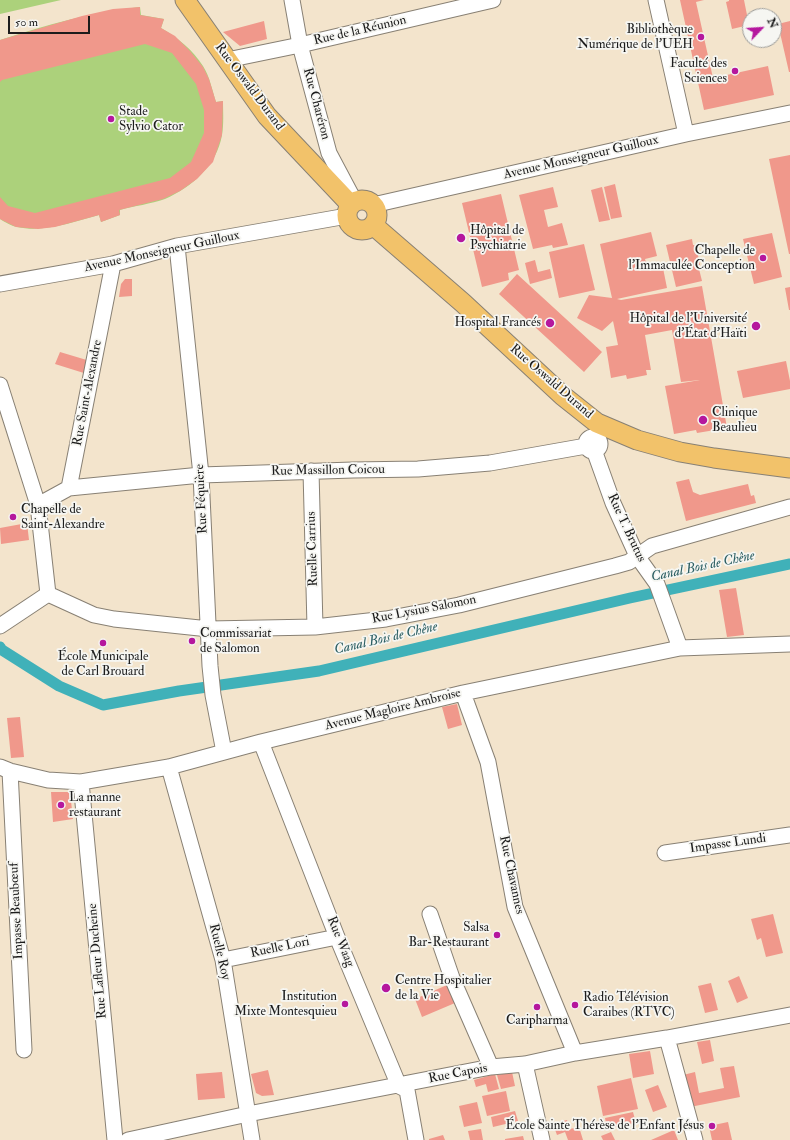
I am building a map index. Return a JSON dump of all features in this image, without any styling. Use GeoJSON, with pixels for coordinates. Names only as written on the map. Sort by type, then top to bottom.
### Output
{"type":"FeatureCollection","features":[{"type":"Feature","properties":{"kind":"main road","name":"Rue Oswald Durand"},"geometry":{"type":"LineString","coordinates":[[186,0],[267,116],[356,207],[351,225],[359,230],[369,228],[373,225],[463,303],[563,396],[593,439],[637,440],[680,452],[790,468]]}},
{"type":"Feature","properties":{"kind":"main road"},"geometry":{"type":"LineString","coordinates":[[356,207],[376,213],[373,225]]}},
{"type":"Feature","properties":{"kind":"street","name":"Rue Charéron"},"geometry":{"type":"LineString","coordinates":[[292,0],[300,45],[329,153],[356,207]]}},
{"type":"Feature","properties":{"kind":"street","name":"Rue de la Réunion"},"geometry":{"type":"LineString","coordinates":[[227,60],[300,45],[492,0]]}},
{"type":"Feature","properties":{"kind":"street"},"geometry":{"type":"LineString","coordinates":[[656,0],[686,134]]}},
{"type":"Feature","properties":{"kind":"street","name":"Avenue Monseigneur Guilloux"},"geometry":{"type":"LineString","coordinates":[[0,284],[113,264],[177,246],[686,134],[790,113]]}},
{"type":"Feature","properties":{"kind":"street","name":"Rue Féquière"},"geometry":{"type":"LineString","coordinates":[[177,246],[202,475],[210,666],[213,695],[224,752]]}},
{"type":"Feature","properties":{"kind":"street","name":"Rue Saint-Alexandre"},"geometry":{"type":"LineString","coordinates":[[69,488],[113,264]]}},
{"type":"Feature","properties":{"kind":"street"},"geometry":{"type":"LineString","coordinates":[[0,385],[38,505],[48,594],[2,625]]}},
{"type":"Feature","properties":{"kind":"street","name":"Rue Massillon Coicou"},"geometry":{"type":"LineString","coordinates":[[69,488],[202,475],[311,471],[418,470],[490,464],[593,439]]}},
{"type":"Feature","properties":{"kind":"street","name":"Rue T. Brutus"},"geometry":{"type":"LineString","coordinates":[[593,439],[613,502],[637,556],[657,584],[680,648]]}},
{"type":"Feature","properties":{"kind":"street","name":"Ruelle Carrius"},"geometry":{"type":"LineString","coordinates":[[311,471],[315,627]]}},
{"type":"Feature","properties":{"kind":"street"},"geometry":{"type":"LineString","coordinates":[[38,505],[69,488]]}},
{"type":"Feature","properties":{"kind":"street","name":"Rue Lysius Salomon"},"geometry":{"type":"LineString","coordinates":[[48,594],[94,615],[114,619],[209,629],[315,627],[386,619],[459,605],[615,566],[629,562],[652,546],[790,506]]}},
{"type":"Feature","properties":{"kind":"street","name":"Avenue Magloire Ambroise"},"geometry":{"type":"LineString","coordinates":[[5,769],[48,780],[81,782],[169,767],[261,742],[463,693],[680,648],[790,644]]}},
{"type":"Feature","properties":{"kind":"street","name":"Rue Chavannes"},"geometry":{"type":"LineString","coordinates":[[463,693],[488,762],[515,907],[574,1053]]}},
{"type":"Feature","properties":{"kind":"street","name":"Rue Waag"},"geometry":{"type":"LineString","coordinates":[[261,742],[337,936],[400,1086],[407,1090],[416,1140]]}},
{"type":"Feature","properties":{"kind":"street","name":"Ruelle Roy"},"geometry":{"type":"LineString","coordinates":[[169,767],[223,960],[252,1140]]}},
{"type":"Feature","properties":{"kind":"street","name":"Impasse Beaubœuf"},"geometry":{"type":"LineString","coordinates":[[5,769],[24,1050]]}},
{"type":"Feature","properties":{"kind":"street","name":"Rue Lafleur Ducheine"},"geometry":{"type":"LineString","coordinates":[[81,782],[115,1140]]}},
{"type":"Feature","properties":{"kind":"street","name":"Impasse Lundi"},"geometry":{"type":"LineString","coordinates":[[665,853],[790,836]]}},
{"type":"Feature","properties":{"kind":"street"},"geometry":{"type":"LineString","coordinates":[[430,914],[452,978],[491,1067]]}},
{"type":"Feature","properties":{"kind":"street","name":"Ruelle Lori"},"geometry":{"type":"LineString","coordinates":[[223,960],[337,936]]}},
{"type":"Feature","properties":{"kind":"street","name":"Rue Capois"},"geometry":{"type":"LineString","coordinates":[[128,1140],[248,1114],[400,1086],[491,1067],[525,1064],[574,1053],[667,1038],[790,1015]]}},
{"type":"Feature","properties":{"kind":"street"},"geometry":{"type":"LineString","coordinates":[[667,1038],[695,1140]]}},
{"type":"Feature","properties":{"kind":"street"},"geometry":{"type":"LineString","coordinates":[[525,1064],[542,1140]]}},
{"type":"Feature","properties":{"kind":"green space"},"geometry":{"type":"Polygon","coordinates":[[[0,0],[61,0],[0,14],[0,0]]]}},
{"type":"Feature","properties":{"kind":"green space","name":"Stade Sylvio Cator"},"geometry":{"type":"Polygon","coordinates":[[[140,7],[141,15],[164,19],[161,28],[179,40],[195,55],[203,66],[211,84],[216,102],[223,101],[222,135],[215,156],[202,174],[175,194],[160,201],[120,210],[120,215],[101,222],[99,215],[58,226],[38,229],[13,226],[0,219],[0,40],[69,20],[104,12],[140,7]]]}},
{"type":"Feature","properties":{"kind":"building"},"geometry":{"type":"Polygon","coordinates":[[[680,0],[704,0],[696,2],[713,78],[768,66],[774,95],[704,110],[680,0]]]}},
{"type":"Feature","properties":{"kind":"building"},"geometry":{"type":"Polygon","coordinates":[[[744,0],[746,8],[742,8],[742,27],[732,29],[726,2],[744,0]]]}},
{"type":"Feature","properties":{"kind":"building"},"geometry":{"type":"Polygon","coordinates":[[[140,7],[140,15],[164,19],[161,28],[175,36],[190,51],[203,67],[209,79],[216,102],[223,101],[222,135],[213,162],[197,179],[180,191],[163,199],[119,210],[120,215],[101,222],[99,215],[55,227],[38,229],[16,227],[0,219],[0,197],[8,206],[35,213],[170,178],[191,162],[204,133],[204,110],[196,84],[172,53],[145,44],[2,80],[0,82],[0,40],[82,16],[113,9],[140,7]]]}},
{"type":"Feature","properties":{"kind":"building"},"geometry":{"type":"Polygon","coordinates":[[[264,21],[267,39],[240,46],[223,32],[264,21]]]}},
{"type":"Feature","properties":{"kind":"building"},"geometry":{"type":"Polygon","coordinates":[[[790,21],[790,72],[782,41],[782,23],[790,21]]]}},
{"type":"Feature","properties":{"kind":"building"},"geometry":{"type":"Polygon","coordinates":[[[790,155],[790,254],[789,254],[769,159],[790,155]]]}},
{"type":"Feature","properties":{"kind":"building"},"geometry":{"type":"Polygon","coordinates":[[[615,184],[622,217],[611,219],[604,187],[615,184]]]}},
{"type":"Feature","properties":{"kind":"building"},"geometry":{"type":"Polygon","coordinates":[[[553,187],[558,207],[544,210],[548,227],[562,223],[568,245],[553,248],[552,245],[533,249],[519,195],[553,187]]]}},
{"type":"Feature","properties":{"kind":"building"},"geometry":{"type":"Polygon","coordinates":[[[602,187],[610,220],[599,222],[591,190],[602,187]]]}},
{"type":"Feature","properties":{"kind":"building"},"geometry":{"type":"Polygon","coordinates":[[[501,194],[519,270],[508,273],[509,280],[482,287],[462,203],[501,194]]]}},
{"type":"Feature","properties":{"kind":"building"},"geometry":{"type":"Polygon","coordinates":[[[651,232],[657,256],[645,259],[647,266],[662,263],[667,288],[617,299],[621,300],[702,286],[727,428],[697,433],[696,430],[674,434],[665,386],[700,380],[681,382],[672,330],[645,335],[651,370],[646,370],[647,375],[627,379],[626,375],[611,378],[606,347],[618,345],[613,321],[602,331],[577,318],[589,295],[612,298],[600,244],[651,232]]]}},
{"type":"Feature","properties":{"kind":"building","name":"Chapelle de l'Immaculée Conception"},"geometry":{"type":"Polygon","coordinates":[[[772,233],[782,277],[754,284],[743,239],[772,233]]]}},
{"type":"Feature","properties":{"kind":"building"},"geometry":{"type":"Polygon","coordinates":[[[692,239],[693,245],[696,245],[700,265],[698,265],[702,281],[676,287],[666,245],[692,239]]]}},
{"type":"Feature","properties":{"kind":"building"},"geometry":{"type":"Polygon","coordinates":[[[584,244],[595,290],[559,298],[549,252],[584,244]]]}},
{"type":"Feature","properties":{"kind":"building"},"geometry":{"type":"Polygon","coordinates":[[[535,260],[538,272],[550,269],[552,278],[530,284],[525,263],[535,260]]]}},
{"type":"Feature","properties":{"kind":"building","name":"Hospital Francés"},"geometry":{"type":"Polygon","coordinates":[[[517,274],[602,352],[584,372],[499,294],[517,274]]]}},
{"type":"Feature","properties":{"kind":"building"},"geometry":{"type":"Polygon","coordinates":[[[125,279],[132,279],[132,296],[119,297],[121,284],[125,279]]]}},
{"type":"Feature","properties":{"kind":"building"},"geometry":{"type":"Polygon","coordinates":[[[790,287],[790,310],[789,310],[785,288],[790,287]]]}},
{"type":"Feature","properties":{"kind":"building"},"geometry":{"type":"Polygon","coordinates":[[[60,352],[90,361],[87,374],[55,364],[60,352]]]}},
{"type":"Feature","properties":{"kind":"building"},"geometry":{"type":"Polygon","coordinates":[[[786,361],[790,389],[743,398],[737,371],[786,361]]]}},
{"type":"Feature","properties":{"kind":"building"},"geometry":{"type":"Polygon","coordinates":[[[689,479],[693,492],[700,495],[748,484],[751,496],[754,495],[756,503],[686,521],[676,482],[689,479]]]}},
{"type":"Feature","properties":{"kind":"building"},"geometry":{"type":"Polygon","coordinates":[[[27,523],[29,540],[1,544],[0,528],[27,523]]]}},
{"type":"Feature","properties":{"kind":"building"},"geometry":{"type":"Polygon","coordinates":[[[736,588],[744,635],[727,637],[719,590],[736,588]]]}},
{"type":"Feature","properties":{"kind":"building"},"geometry":{"type":"Polygon","coordinates":[[[457,704],[462,725],[448,729],[442,707],[457,704]]]}},
{"type":"Feature","properties":{"kind":"building"},"geometry":{"type":"Polygon","coordinates":[[[20,717],[24,757],[11,758],[7,718],[20,717]]]}},
{"type":"Feature","properties":{"kind":"building","name":"La manne restaurant"},"geometry":{"type":"Polygon","coordinates":[[[51,792],[70,792],[73,819],[53,822],[51,792]]]}},
{"type":"Feature","properties":{"kind":"building"},"geometry":{"type":"Polygon","coordinates":[[[773,914],[783,953],[766,957],[761,938],[757,940],[751,919],[773,914]]]}},
{"type":"Feature","properties":{"kind":"building"},"geometry":{"type":"Polygon","coordinates":[[[739,976],[748,998],[737,1003],[728,981],[739,976]]]}},
{"type":"Feature","properties":{"kind":"building"},"geometry":{"type":"Polygon","coordinates":[[[711,983],[718,1010],[705,1013],[698,986],[711,983]]]}},
{"type":"Feature","properties":{"kind":"building"},"geometry":{"type":"Polygon","coordinates":[[[447,985],[455,1003],[422,1017],[415,999],[447,985]]]}},
{"type":"Feature","properties":{"kind":"building"},"geometry":{"type":"Polygon","coordinates":[[[710,1040],[714,1061],[702,1064],[697,1042],[710,1040]]]}},
{"type":"Feature","properties":{"kind":"building"},"geometry":{"type":"Polygon","coordinates":[[[650,1051],[654,1074],[633,1078],[629,1054],[650,1051]]]}},
{"type":"Feature","properties":{"kind":"building"},"geometry":{"type":"Polygon","coordinates":[[[734,1066],[740,1097],[690,1107],[683,1075],[695,1072],[699,1093],[724,1088],[720,1068],[734,1066]]]}},
{"type":"Feature","properties":{"kind":"building"},"geometry":{"type":"Polygon","coordinates":[[[268,1070],[274,1095],[262,1096],[256,1093],[251,1074],[268,1070]]]}},
{"type":"Feature","properties":{"kind":"building"},"geometry":{"type":"Polygon","coordinates":[[[222,1072],[225,1098],[198,1100],[196,1074],[222,1072]]]}},
{"type":"Feature","properties":{"kind":"building"},"geometry":{"type":"Polygon","coordinates":[[[512,1072],[515,1086],[501,1089],[497,1075],[512,1072]]]}},
{"type":"Feature","properties":{"kind":"building"},"geometry":{"type":"Polygon","coordinates":[[[495,1074],[499,1089],[488,1092],[486,1084],[476,1087],[474,1080],[495,1074]]]}},
{"type":"Feature","properties":{"kind":"building"},"geometry":{"type":"Polygon","coordinates":[[[631,1078],[638,1109],[603,1116],[597,1086],[631,1078]]]}},
{"type":"Feature","properties":{"kind":"building"},"geometry":{"type":"Polygon","coordinates":[[[658,1085],[667,1107],[653,1112],[645,1090],[658,1085]]]}},
{"type":"Feature","properties":{"kind":"building"},"geometry":{"type":"Polygon","coordinates":[[[506,1091],[510,1111],[487,1116],[482,1096],[506,1091]]]}},
{"type":"Feature","properties":{"kind":"building"},"geometry":{"type":"Polygon","coordinates":[[[477,1102],[482,1123],[464,1127],[459,1106],[477,1102]]]}},
{"type":"Feature","properties":{"kind":"building"},"geometry":{"type":"Polygon","coordinates":[[[515,1111],[518,1121],[493,1127],[491,1117],[515,1111]]]}},
{"type":"Feature","properties":{"kind":"building"},"geometry":{"type":"Polygon","coordinates":[[[633,1112],[636,1123],[607,1129],[605,1118],[633,1112]]]}},
{"type":"Feature","properties":{"kind":"building"},"geometry":{"type":"Polygon","coordinates":[[[567,1120],[570,1129],[579,1127],[583,1140],[568,1140],[565,1132],[557,1135],[553,1124],[567,1120]]]}},
{"type":"Feature","properties":{"kind":"building"},"geometry":{"type":"Polygon","coordinates":[[[728,1122],[732,1140],[712,1140],[709,1126],[728,1122]]]}},
{"type":"Feature","properties":{"kind":"building"},"geometry":{"type":"Polygon","coordinates":[[[481,1129],[483,1140],[470,1140],[468,1131],[481,1129]]]}},
{"type":"Feature","properties":{"kind":"building"},"geometry":{"type":"Polygon","coordinates":[[[674,1130],[678,1140],[651,1140],[674,1130]]]}},
{"type":"Feature","properties":{"kind":"building"},"geometry":{"type":"Polygon","coordinates":[[[611,1132],[615,1140],[603,1140],[601,1136],[611,1132]]]}},
{"type":"Feature","properties":{"kind":"building"},"geometry":{"type":"Polygon","coordinates":[[[443,1135],[445,1140],[429,1140],[429,1139],[443,1135]]]}},
{"type":"Feature","properties":{"kind":"building"},"geometry":{"type":"Polygon","coordinates":[[[523,1136],[524,1140],[505,1140],[505,1139],[523,1136]]]}},
{"type":"Feature","properties":{"kind":"waterway","name":"Canal Bois de Chêne"},"geometry":{"type":"LineString","coordinates":[[0,647],[2,650],[59,686],[103,705],[179,691],[319,671],[630,598],[790,564]]}},
{"type":"Feature","properties":{"kind":"place","name":"Bibliothèque Numérique de l'UEH"},"geometry":{"type":"Point","coordinates":[701,37]}},
{"type":"Feature","properties":{"kind":"place","name":"Faculté des Sciences"},"geometry":{"type":"Point","coordinates":[735,71]}},
{"type":"Feature","properties":{"kind":"place","name":"Stade Sylvio Cator"},"geometry":{"type":"Point","coordinates":[111,119]}},
{"type":"Feature","properties":{"kind":"place","name":"Hôpital de Psychiatrie"},"geometry":{"type":"Point","coordinates":[461,238]}},
{"type":"Feature","properties":{"kind":"place","name":"Chapelle de l'Immaculée Conception"},"geometry":{"type":"Point","coordinates":[763,258]}},
{"type":"Feature","properties":{"kind":"place","name":"Hospital Francés"},"geometry":{"type":"Point","coordinates":[550,323]}},
{"type":"Feature","properties":{"kind":"place","name":"Hôpital de l'Université d'État d'Haïti"},"geometry":{"type":"Point","coordinates":[756,326]}},
{"type":"Feature","properties":{"kind":"place","name":"Clinique Beaulieu"},"geometry":{"type":"Point","coordinates":[703,420]}},
{"type":"Feature","properties":{"kind":"place","name":"Chapelle de Saint-Alexandre"},"geometry":{"type":"Point","coordinates":[13,517]}},
{"type":"Feature","properties":{"kind":"place","name":"Commissariat de Salomon"},"geometry":{"type":"Point","coordinates":[192,641]}},
{"type":"Feature","properties":{"kind":"place","name":"École Municipale de Carl Brouard"},"geometry":{"type":"Point","coordinates":[103,643]}},
{"type":"Feature","properties":{"kind":"place","name":"La manne restaurant"},"geometry":{"type":"Point","coordinates":[61,805]}},
{"type":"Feature","properties":{"kind":"place","name":"Salsa Bar-Restaurant"},"geometry":{"type":"Point","coordinates":[497,935]}},
{"type":"Feature","properties":{"kind":"place","name":"Centre Hospitalier de la Vie"},"geometry":{"type":"Point","coordinates":[386,988]}},
{"type":"Feature","properties":{"kind":"place","name":"Institution Mixte Montesquieu"},"geometry":{"type":"Point","coordinates":[345,1004]}},
{"type":"Feature","properties":{"kind":"place","name":"Radio Télévision Caraibes (RTVC)"},"geometry":{"type":"Point","coordinates":[575,1005]}},
{"type":"Feature","properties":{"kind":"place","name":"Caripharma"},"geometry":{"type":"Point","coordinates":[537,1007]}},
{"type":"Feature","properties":{"kind":"place","name":"École Sainte Thérèse de l’Enfant Jésus"},"geometry":{"type":"Point","coordinates":[712,1126]}}]}
